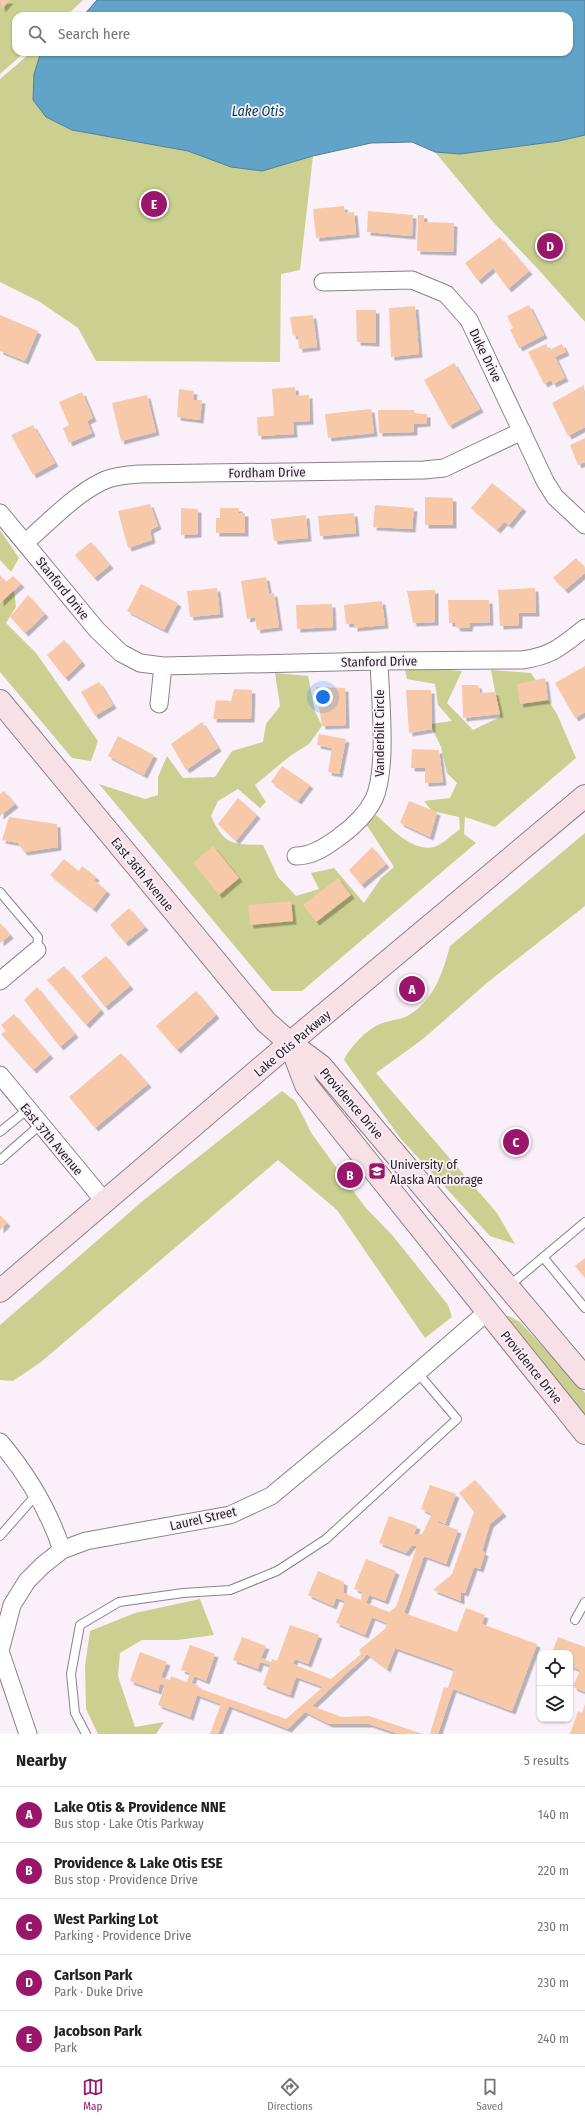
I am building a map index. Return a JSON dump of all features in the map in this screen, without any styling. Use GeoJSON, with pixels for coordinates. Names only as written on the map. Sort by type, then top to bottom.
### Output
{"type":"FeatureCollection","features":[{"type":"Feature","properties":{"kind":"main road","name":"East 36th Avenue"},"geometry":{"type":"LineString","coordinates":[[0,701],[261,1016],[290,1044]]}},
{"type":"Feature","properties":{"kind":"main road","name":"Lake Otis Parkway"},"geometry":{"type":"LineString","coordinates":[[1,1287],[105,1202],[585,796]]}},
{"type":"Feature","properties":{"kind":"main road","name":"Providence Drive"},"geometry":{"type":"LineString","coordinates":[[290,1044],[321,1066],[585,1378]]}},
{"type":"Feature","properties":{"kind":"main road","name":"Providence Drive"},"geometry":{"type":"LineString","coordinates":[[290,1044],[306,1085],[585,1433]]}},
{"type":"Feature","properties":{"kind":"main road"},"geometry":{"type":"LineString","coordinates":[[487,1312],[498,1306],[512,1309],[527,1320],[545,1340],[560,1348]]}},
{"type":"Feature","properties":{"kind":"street","name":"Duke Drive"},"geometry":{"type":"LineString","coordinates":[[323,282],[412,280],[446,294],[469,320],[545,481],[555,497],[585,525]]}},
{"type":"Feature","properties":{"kind":"street","name":"Fordham Drive"},"geometry":{"type":"LineString","coordinates":[[26,542],[82,494],[102,482],[120,476],[140,474],[424,470],[444,468],[522,431]]}},
{"type":"Feature","properties":{"kind":"street","name":"Stanford Drive"},"geometry":{"type":"LineString","coordinates":[[0,513],[26,542],[97,630],[121,653],[140,663],[163,666],[379,660],[522,660],[537,658],[552,653],[585,628]]}},
{"type":"Feature","properties":{"kind":"street","name":"Vanderbilt Circle"},"geometry":{"type":"LineString","coordinates":[[296,856],[304,856],[318,851],[351,828],[364,814],[373,800],[379,786],[382,761],[379,660]]}},
{"type":"Feature","properties":{"kind":"street"},"geometry":{"type":"LineString","coordinates":[[159,704],[163,666]]}},
{"type":"Feature","properties":{"kind":"street"},"geometry":{"type":"LineString","coordinates":[[0,981],[37,950]]}},
{"type":"Feature","properties":{"kind":"street","name":"East 37th Avenue"},"geometry":{"type":"LineString","coordinates":[[0,1075],[105,1202]]}},
{"type":"Feature","properties":{"kind":"street","name":"Laurel Street"},"geometry":{"type":"LineString","coordinates":[[28,1734],[0,1651],[12,1605],[26,1581],[62,1550],[86,1541],[230,1514],[271,1496],[487,1312]]}},
{"type":"Feature","properties":{"kind":"street"},"geometry":{"type":"LineString","coordinates":[[0,1442],[13,1458],[36,1495],[55,1529],[62,1550]]}},
{"type":"Feature","properties":{"kind":"lane"},"geometry":{"type":"LineString","coordinates":[[0,892],[38,937],[37,950]]}},
{"type":"Feature","properties":{"kind":"lane"},"geometry":{"type":"LineString","coordinates":[[0,1132],[28,1109]]}},
{"type":"Feature","properties":{"kind":"lane"},"geometry":{"type":"LineString","coordinates":[[0,1160],[41,1124]]}},
{"type":"Feature","properties":{"kind":"lane"},"geometry":{"type":"LineString","coordinates":[[508,1286],[585,1222]]}},
{"type":"Feature","properties":{"kind":"lane"},"geometry":{"type":"LineString","coordinates":[[543,1257],[585,1308]]}},
{"type":"Feature","properties":{"kind":"lane"},"geometry":{"type":"LineString","coordinates":[[86,1734],[75,1713],[71,1674],[80,1625],[119,1602],[183,1593],[230,1590],[277,1571],[326,1539],[456,1419],[417,1372]]}},
{"type":"Feature","properties":{"kind":"lane"},"geometry":{"type":"LineString","coordinates":[[0,1536],[36,1495]]}},
{"type":"Feature","properties":{"kind":"lane"},"geometry":{"type":"LineString","coordinates":[[576,1620],[585,1602]]}},
{"type":"Feature","properties":{"kind":"green space"},"geometry":{"type":"Polygon","coordinates":[[[0,0],[83,0],[70,12],[12,12],[12,56],[20,56],[0,74],[0,0]]]}},
{"type":"Feature","properties":{"kind":"green space"},"geometry":{"type":"Polygon","coordinates":[[[27,56],[40,56],[34,74],[33,100],[46,117],[72,130],[188,151],[231,167],[262,171],[313,156],[300,270],[281,274],[280,362],[96,361],[78,328],[40,302],[0,282],[0,79],[27,56]]]}},
{"type":"Feature","properties":{"kind":"green space"},"geometry":{"type":"Polygon","coordinates":[[[585,135],[585,322],[538,269],[494,223],[435,152],[460,154],[559,141],[585,135]]]}},
{"type":"Feature","properties":{"kind":"green space"},"geometry":{"type":"Polygon","coordinates":[[[0,530],[19,558],[11,572],[0,560],[0,530]]]}},
{"type":"Feature","properties":{"kind":"green space"},"geometry":{"type":"Polygon","coordinates":[[[14,590],[16,607],[6,623],[36,653],[98,741],[91,761],[72,758],[0,672],[0,603],[14,590]]]}},
{"type":"Feature","properties":{"kind":"green space"},"geometry":{"type":"Polygon","coordinates":[[[404,666],[462,671],[447,703],[473,730],[500,717],[491,670],[531,673],[557,714],[576,758],[495,827],[465,817],[464,834],[476,843],[302,991],[272,991],[99,784],[145,799],[158,795],[158,777],[167,756],[183,778],[215,777],[232,751],[263,742],[266,724],[280,706],[275,673],[308,676],[315,711],[322,726],[309,744],[290,756],[255,785],[266,802],[260,808],[238,789],[218,801],[211,816],[225,838],[237,843],[263,845],[278,877],[296,896],[319,889],[311,873],[334,868],[364,903],[381,878],[394,867],[366,824],[376,815],[402,838],[418,846],[426,848],[437,846],[460,829],[459,817],[432,811],[424,801],[450,798],[457,783],[447,773],[441,747],[430,724],[452,721],[438,705],[435,684],[407,679],[404,666]]]}},
{"type":"Feature","properties":{"kind":"green space"},"geometry":{"type":"Polygon","coordinates":[[[585,833],[585,906],[488,982],[423,1039],[376,1073],[497,1213],[515,1244],[490,1236],[401,1139],[344,1060],[354,1044],[369,1030],[384,1023],[406,1017],[418,1009],[425,1002],[436,985],[441,975],[450,946],[585,833]]]}},
{"type":"Feature","properties":{"kind":"green space"},"geometry":{"type":"Polygon","coordinates":[[[282,1091],[295,1101],[312,1134],[365,1207],[393,1236],[448,1305],[452,1317],[425,1338],[337,1210],[278,1160],[41,1362],[13,1381],[0,1380],[0,1325],[145,1199],[282,1091]]]}},
{"type":"Feature","properties":{"kind":"green space"},"geometry":{"type":"Polygon","coordinates":[[[500,1316],[509,1316],[520,1322],[585,1393],[585,1419],[500,1316]]]}},
{"type":"Feature","properties":{"kind":"green space"},"geometry":{"type":"Polygon","coordinates":[[[200,1599],[214,1635],[178,1640],[142,1640],[120,1653],[118,1676],[135,1727],[164,1722],[156,1734],[98,1734],[86,1709],[85,1666],[90,1631],[135,1613],[200,1599]]]}},
{"type":"Feature","properties":{"kind":"water","name":"Lake Otis"},"geometry":{"type":"Polygon","coordinates":[[[97,0],[585,0],[585,135],[559,141],[460,154],[435,152],[412,142],[371,143],[313,156],[262,171],[231,167],[188,151],[72,130],[46,117],[33,100],[34,74],[40,56],[573,56],[573,12],[86,12],[97,0]]]}},
{"type":"Feature","properties":{"kind":"building"},"geometry":{"type":"Polygon","coordinates":[[[0,0],[10,0],[2,9],[0,0]]]}},
{"type":"Feature","properties":{"kind":"building"},"geometry":{"type":"Polygon","coordinates":[[[344,206],[345,213],[354,212],[356,234],[316,238],[313,209],[344,206]]]}},
{"type":"Feature","properties":{"kind":"building"},"geometry":{"type":"Polygon","coordinates":[[[368,211],[413,215],[412,236],[367,232],[368,211]]]}},
{"type":"Feature","properties":{"kind":"building"},"geometry":{"type":"Polygon","coordinates":[[[418,215],[424,215],[424,222],[454,223],[453,252],[417,251],[418,215]]]}},
{"type":"Feature","properties":{"kind":"building"},"geometry":{"type":"Polygon","coordinates":[[[500,237],[529,271],[508,289],[493,268],[478,281],[465,263],[500,237]]]}},
{"type":"Feature","properties":{"kind":"building"},"geometry":{"type":"Polygon","coordinates":[[[529,305],[544,335],[519,348],[510,330],[513,328],[507,316],[529,305]]]}},
{"type":"Feature","properties":{"kind":"building"},"geometry":{"type":"Polygon","coordinates":[[[415,306],[419,354],[391,357],[389,308],[415,306]]]}},
{"type":"Feature","properties":{"kind":"building"},"geometry":{"type":"Polygon","coordinates":[[[356,310],[376,310],[376,343],[357,342],[356,310]]]}},
{"type":"Feature","properties":{"kind":"building"},"geometry":{"type":"Polygon","coordinates":[[[0,315],[38,331],[25,361],[0,351],[0,315]]]}},
{"type":"Feature","properties":{"kind":"building"},"geometry":{"type":"Polygon","coordinates":[[[313,315],[317,347],[299,349],[298,335],[293,336],[290,317],[313,315]]]}},
{"type":"Feature","properties":{"kind":"building"},"geometry":{"type":"Polygon","coordinates":[[[546,344],[549,350],[562,344],[566,352],[555,357],[565,378],[553,384],[551,380],[544,384],[528,352],[546,344]]]}},
{"type":"Feature","properties":{"kind":"building"},"geometry":{"type":"Polygon","coordinates":[[[454,363],[480,409],[449,426],[424,380],[454,363]]]}},
{"type":"Feature","properties":{"kind":"building"},"geometry":{"type":"Polygon","coordinates":[[[584,385],[585,427],[568,436],[552,403],[584,385]]]}},
{"type":"Feature","properties":{"kind":"building"},"geometry":{"type":"Polygon","coordinates":[[[295,387],[296,396],[309,395],[310,421],[293,422],[294,434],[258,436],[257,417],[274,416],[272,389],[295,387]]]}},
{"type":"Feature","properties":{"kind":"building"},"geometry":{"type":"Polygon","coordinates":[[[179,389],[194,391],[193,400],[202,400],[200,420],[177,417],[179,389]]]}},
{"type":"Feature","properties":{"kind":"building"},"geometry":{"type":"Polygon","coordinates":[[[82,392],[93,418],[87,421],[92,433],[69,443],[63,428],[69,425],[59,402],[82,392]]]}},
{"type":"Feature","properties":{"kind":"building"},"geometry":{"type":"Polygon","coordinates":[[[147,395],[156,432],[121,441],[112,403],[147,395]]]}},
{"type":"Feature","properties":{"kind":"building"},"geometry":{"type":"Polygon","coordinates":[[[371,409],[374,433],[328,438],[325,414],[371,409]]]}},
{"type":"Feature","properties":{"kind":"building"},"geometry":{"type":"Polygon","coordinates":[[[378,410],[414,410],[415,414],[427,414],[427,423],[414,424],[414,432],[379,433],[378,410]]]}},
{"type":"Feature","properties":{"kind":"building"},"geometry":{"type":"Polygon","coordinates":[[[33,425],[55,463],[33,475],[11,435],[33,425]]]}},
{"type":"Feature","properties":{"kind":"building"},"geometry":{"type":"Polygon","coordinates":[[[585,438],[585,462],[578,465],[570,445],[585,438]]]}},
{"type":"Feature","properties":{"kind":"building"},"geometry":{"type":"Polygon","coordinates":[[[492,483],[523,508],[509,525],[504,522],[497,530],[471,508],[492,483]]]}},
{"type":"Feature","properties":{"kind":"building"},"geometry":{"type":"Polygon","coordinates":[[[425,497],[453,498],[453,525],[425,525],[425,497]]]}},
{"type":"Feature","properties":{"kind":"building"},"geometry":{"type":"Polygon","coordinates":[[[150,504],[158,526],[150,530],[152,540],[128,548],[118,511],[150,504]]]}},
{"type":"Feature","properties":{"kind":"building"},"geometry":{"type":"Polygon","coordinates":[[[375,505],[414,508],[412,529],[373,527],[375,505]]]}},
{"type":"Feature","properties":{"kind":"building"},"geometry":{"type":"Polygon","coordinates":[[[181,508],[198,509],[198,534],[181,535],[181,508]]]}},
{"type":"Feature","properties":{"kind":"building"},"geometry":{"type":"Polygon","coordinates":[[[220,508],[239,508],[239,513],[245,513],[245,533],[216,533],[216,518],[220,518],[220,508]]]}},
{"type":"Feature","properties":{"kind":"building"},"geometry":{"type":"Polygon","coordinates":[[[354,513],[356,533],[320,536],[318,516],[354,513]]]}},
{"type":"Feature","properties":{"kind":"building"},"geometry":{"type":"Polygon","coordinates":[[[306,515],[308,538],[274,541],[271,519],[306,515]]]}},
{"type":"Feature","properties":{"kind":"building"},"geometry":{"type":"Polygon","coordinates":[[[91,542],[110,565],[94,578],[75,555],[91,542]]]}},
{"type":"Feature","properties":{"kind":"building"},"geometry":{"type":"Polygon","coordinates":[[[576,558],[585,568],[585,573],[565,590],[553,578],[576,558]]]}},
{"type":"Feature","properties":{"kind":"building"},"geometry":{"type":"Polygon","coordinates":[[[0,575],[6,582],[13,576],[21,584],[0,603],[0,575]]]}},
{"type":"Feature","properties":{"kind":"building"},"geometry":{"type":"Polygon","coordinates":[[[266,577],[269,594],[274,593],[279,627],[257,630],[255,617],[247,619],[241,581],[266,577]]]}},
{"type":"Feature","properties":{"kind":"building"},"geometry":{"type":"Polygon","coordinates":[[[141,584],[178,603],[164,630],[127,611],[141,584]]]}},
{"type":"Feature","properties":{"kind":"building"},"geometry":{"type":"Polygon","coordinates":[[[217,588],[220,614],[190,617],[187,591],[217,588]]]}},
{"type":"Feature","properties":{"kind":"building"},"geometry":{"type":"Polygon","coordinates":[[[535,588],[536,613],[519,613],[519,625],[500,626],[498,590],[535,588]]]}},
{"type":"Feature","properties":{"kind":"building"},"geometry":{"type":"Polygon","coordinates":[[[435,590],[435,622],[413,623],[407,591],[435,590]]]}},
{"type":"Feature","properties":{"kind":"building"},"geometry":{"type":"Polygon","coordinates":[[[28,595],[45,614],[25,633],[10,617],[28,595]]]}},
{"type":"Feature","properties":{"kind":"building"},"geometry":{"type":"Polygon","coordinates":[[[448,600],[489,600],[490,622],[470,623],[469,628],[457,628],[455,623],[449,623],[448,600]]]}},
{"type":"Feature","properties":{"kind":"building"},"geometry":{"type":"Polygon","coordinates":[[[382,601],[385,625],[354,628],[354,623],[346,624],[344,605],[382,601]]]}},
{"type":"Feature","properties":{"kind":"building"},"geometry":{"type":"Polygon","coordinates":[[[332,604],[333,627],[297,629],[296,605],[332,604]]]}},
{"type":"Feature","properties":{"kind":"building"},"geometry":{"type":"Polygon","coordinates":[[[64,640],[82,662],[65,678],[47,655],[64,640]]]}},
{"type":"Feature","properties":{"kind":"building"},"geometry":{"type":"Polygon","coordinates":[[[585,666],[585,712],[575,718],[555,683],[585,666]]]}},
{"type":"Feature","properties":{"kind":"building"},"geometry":{"type":"Polygon","coordinates":[[[545,678],[548,700],[520,704],[517,684],[545,678]]]}},
{"type":"Feature","properties":{"kind":"building"},"geometry":{"type":"Polygon","coordinates":[[[99,682],[113,705],[95,716],[81,692],[99,682]]]}},
{"type":"Feature","properties":{"kind":"building"},"geometry":{"type":"Polygon","coordinates":[[[462,685],[478,685],[480,693],[495,692],[500,714],[463,718],[462,685]]]}},
{"type":"Feature","properties":{"kind":"building"},"geometry":{"type":"Polygon","coordinates":[[[316,687],[345,688],[346,725],[322,726],[316,687]]]}},
{"type":"Feature","properties":{"kind":"building"},"geometry":{"type":"Polygon","coordinates":[[[234,689],[252,690],[251,719],[213,719],[216,700],[231,701],[234,689]]]}},
{"type":"Feature","properties":{"kind":"building"},"geometry":{"type":"Polygon","coordinates":[[[406,690],[431,690],[432,729],[409,733],[406,690]]]}},
{"type":"Feature","properties":{"kind":"building"},"geometry":{"type":"Polygon","coordinates":[[[202,722],[218,748],[186,770],[171,744],[202,722]]]}},
{"type":"Feature","properties":{"kind":"building"},"geometry":{"type":"Polygon","coordinates":[[[319,734],[346,739],[339,774],[328,772],[332,748],[317,745],[319,734]]]}},
{"type":"Feature","properties":{"kind":"building"},"geometry":{"type":"Polygon","coordinates":[[[118,736],[154,755],[144,775],[108,756],[118,736]]]}},
{"type":"Feature","properties":{"kind":"building"},"geometry":{"type":"Polygon","coordinates":[[[412,749],[439,750],[443,782],[425,783],[425,768],[411,768],[412,749]]]}},
{"type":"Feature","properties":{"kind":"building"},"geometry":{"type":"Polygon","coordinates":[[[282,766],[310,785],[298,801],[271,782],[282,766]]]}},
{"type":"Feature","properties":{"kind":"building"},"geometry":{"type":"Polygon","coordinates":[[[4,791],[15,804],[0,816],[0,794],[4,791]]]}},
{"type":"Feature","properties":{"kind":"building"},"geometry":{"type":"Polygon","coordinates":[[[238,798],[257,815],[236,841],[218,824],[238,798]]]}},
{"type":"Feature","properties":{"kind":"building"},"geometry":{"type":"Polygon","coordinates":[[[409,801],[437,812],[430,837],[400,823],[409,801]]]}},
{"type":"Feature","properties":{"kind":"building"},"geometry":{"type":"Polygon","coordinates":[[[9,817],[57,824],[58,847],[24,852],[18,843],[2,840],[9,817]]]}},
{"type":"Feature","properties":{"kind":"building"},"geometry":{"type":"Polygon","coordinates":[[[213,846],[239,878],[219,895],[193,863],[213,846]]]}},
{"type":"Feature","properties":{"kind":"building"},"geometry":{"type":"Polygon","coordinates":[[[372,847],[386,864],[361,885],[349,870],[372,847]]]}},
{"type":"Feature","properties":{"kind":"building"},"geometry":{"type":"Polygon","coordinates":[[[64,859],[79,871],[82,866],[96,877],[94,880],[107,891],[93,909],[50,875],[64,859]]]}},
{"type":"Feature","properties":{"kind":"building"},"geometry":{"type":"Polygon","coordinates":[[[338,878],[351,895],[316,922],[303,905],[338,878]]]}},
{"type":"Feature","properties":{"kind":"building"},"geometry":{"type":"Polygon","coordinates":[[[291,901],[293,921],[250,925],[248,905],[291,901]]]}},
{"type":"Feature","properties":{"kind":"building"},"geometry":{"type":"Polygon","coordinates":[[[129,908],[145,927],[125,943],[110,925],[129,908]]]}},
{"type":"Feature","properties":{"kind":"building"},"geometry":{"type":"Polygon","coordinates":[[[0,923],[10,935],[0,943],[0,923]]]}},
{"type":"Feature","properties":{"kind":"building"},"geometry":{"type":"Polygon","coordinates":[[[106,956],[130,986],[105,1007],[81,976],[106,956]]]}},
{"type":"Feature","properties":{"kind":"building"},"geometry":{"type":"Polygon","coordinates":[[[64,966],[101,1010],[86,1025],[47,980],[64,966]]]}},
{"type":"Feature","properties":{"kind":"building"},"geometry":{"type":"Polygon","coordinates":[[[37,987],[75,1034],[60,1047],[24,1000],[37,987]]]}},
{"type":"Feature","properties":{"kind":"building"},"geometry":{"type":"Polygon","coordinates":[[[196,991],[216,1015],[177,1050],[156,1026],[196,991]]]}},
{"type":"Feature","properties":{"kind":"building"},"geometry":{"type":"Polygon","coordinates":[[[14,1014],[50,1055],[33,1070],[1,1034],[6,1031],[1,1025],[14,1014]]]}},
{"type":"Feature","properties":{"kind":"building"},"geometry":{"type":"Polygon","coordinates":[[[121,1053],[148,1084],[95,1128],[69,1097],[121,1053]]]}},
{"type":"Feature","properties":{"kind":"building"},"geometry":{"type":"Polygon","coordinates":[[[0,1215],[7,1223],[0,1230],[0,1215]]]}},
{"type":"Feature","properties":{"kind":"building"},"geometry":{"type":"Polygon","coordinates":[[[585,1258],[585,1278],[575,1266],[585,1258]]]}},
{"type":"Feature","properties":{"kind":"building"},"geometry":{"type":"Polygon","coordinates":[[[475,1480],[503,1513],[490,1524],[482,1551],[485,1553],[480,1569],[474,1567],[465,1593],[461,1592],[461,1601],[433,1590],[452,1574],[474,1512],[459,1493],[475,1480]]]}},
{"type":"Feature","properties":{"kind":"building"},"geometry":{"type":"Polygon","coordinates":[[[430,1485],[456,1494],[445,1524],[439,1521],[438,1523],[458,1530],[446,1564],[424,1556],[404,1613],[457,1632],[466,1608],[485,1615],[482,1624],[537,1644],[512,1711],[453,1689],[438,1734],[430,1734],[444,1687],[448,1688],[454,1669],[395,1648],[387,1669],[367,1654],[312,1706],[342,1717],[369,1716],[423,1734],[399,1734],[369,1724],[329,1724],[305,1712],[288,1729],[229,1706],[218,1734],[210,1734],[221,1704],[197,1695],[190,1717],[158,1705],[165,1685],[160,1684],[158,1691],[130,1681],[140,1652],[167,1662],[161,1677],[170,1680],[171,1676],[187,1682],[190,1673],[181,1670],[190,1645],[215,1654],[206,1681],[194,1676],[191,1683],[198,1685],[198,1688],[286,1719],[323,1687],[296,1677],[290,1695],[263,1685],[270,1665],[260,1662],[258,1669],[233,1660],[242,1637],[266,1646],[261,1658],[271,1662],[272,1659],[277,1661],[290,1625],[319,1635],[308,1664],[295,1659],[293,1664],[331,1679],[361,1654],[359,1650],[385,1629],[387,1623],[372,1617],[365,1635],[336,1623],[345,1601],[336,1598],[333,1606],[308,1595],[318,1571],[344,1582],[343,1593],[361,1600],[362,1592],[354,1589],[366,1559],[396,1571],[385,1601],[369,1595],[366,1603],[389,1612],[396,1607],[417,1546],[412,1545],[406,1553],[379,1543],[389,1516],[417,1526],[414,1534],[422,1534],[432,1514],[421,1509],[430,1485]]]}},
{"type":"Feature","properties":{"kind":"building"},"geometry":{"type":"Polygon","coordinates":[[[558,1637],[585,1647],[585,1692],[573,1687],[580,1670],[573,1667],[573,1650],[553,1650],[558,1637]]]}},
{"type":"Feature","properties":{"kind":"building"},"geometry":{"type":"Polygon","coordinates":[[[585,1704],[585,1734],[570,1734],[578,1711],[582,1713],[585,1704]]]}},
{"type":"Feature","properties":{"kind":"place","name":"Jacobson Park"},"geometry":{"type":"Point","coordinates":[154,204]}},
{"type":"Feature","properties":{"kind":"place","name":"Carlson Park"},"geometry":{"type":"Point","coordinates":[550,246]}},
{"type":"Feature","properties":{"kind":"place","name":"Lake Otis & Providence NNE"},"geometry":{"type":"Point","coordinates":[412,989]}},
{"type":"Feature","properties":{"kind":"place","name":"West Parking Lot"},"geometry":{"type":"Point","coordinates":[516,1142]}},
{"type":"Feature","properties":{"kind":"place","name":"University of Alaska Anchorage"},"geometry":{"type":"Point","coordinates":[377,1171]}},
{"type":"Feature","properties":{"kind":"place","name":"Providence & Lake Otis ESE"},"geometry":{"type":"Point","coordinates":[350,1175]}}]}
